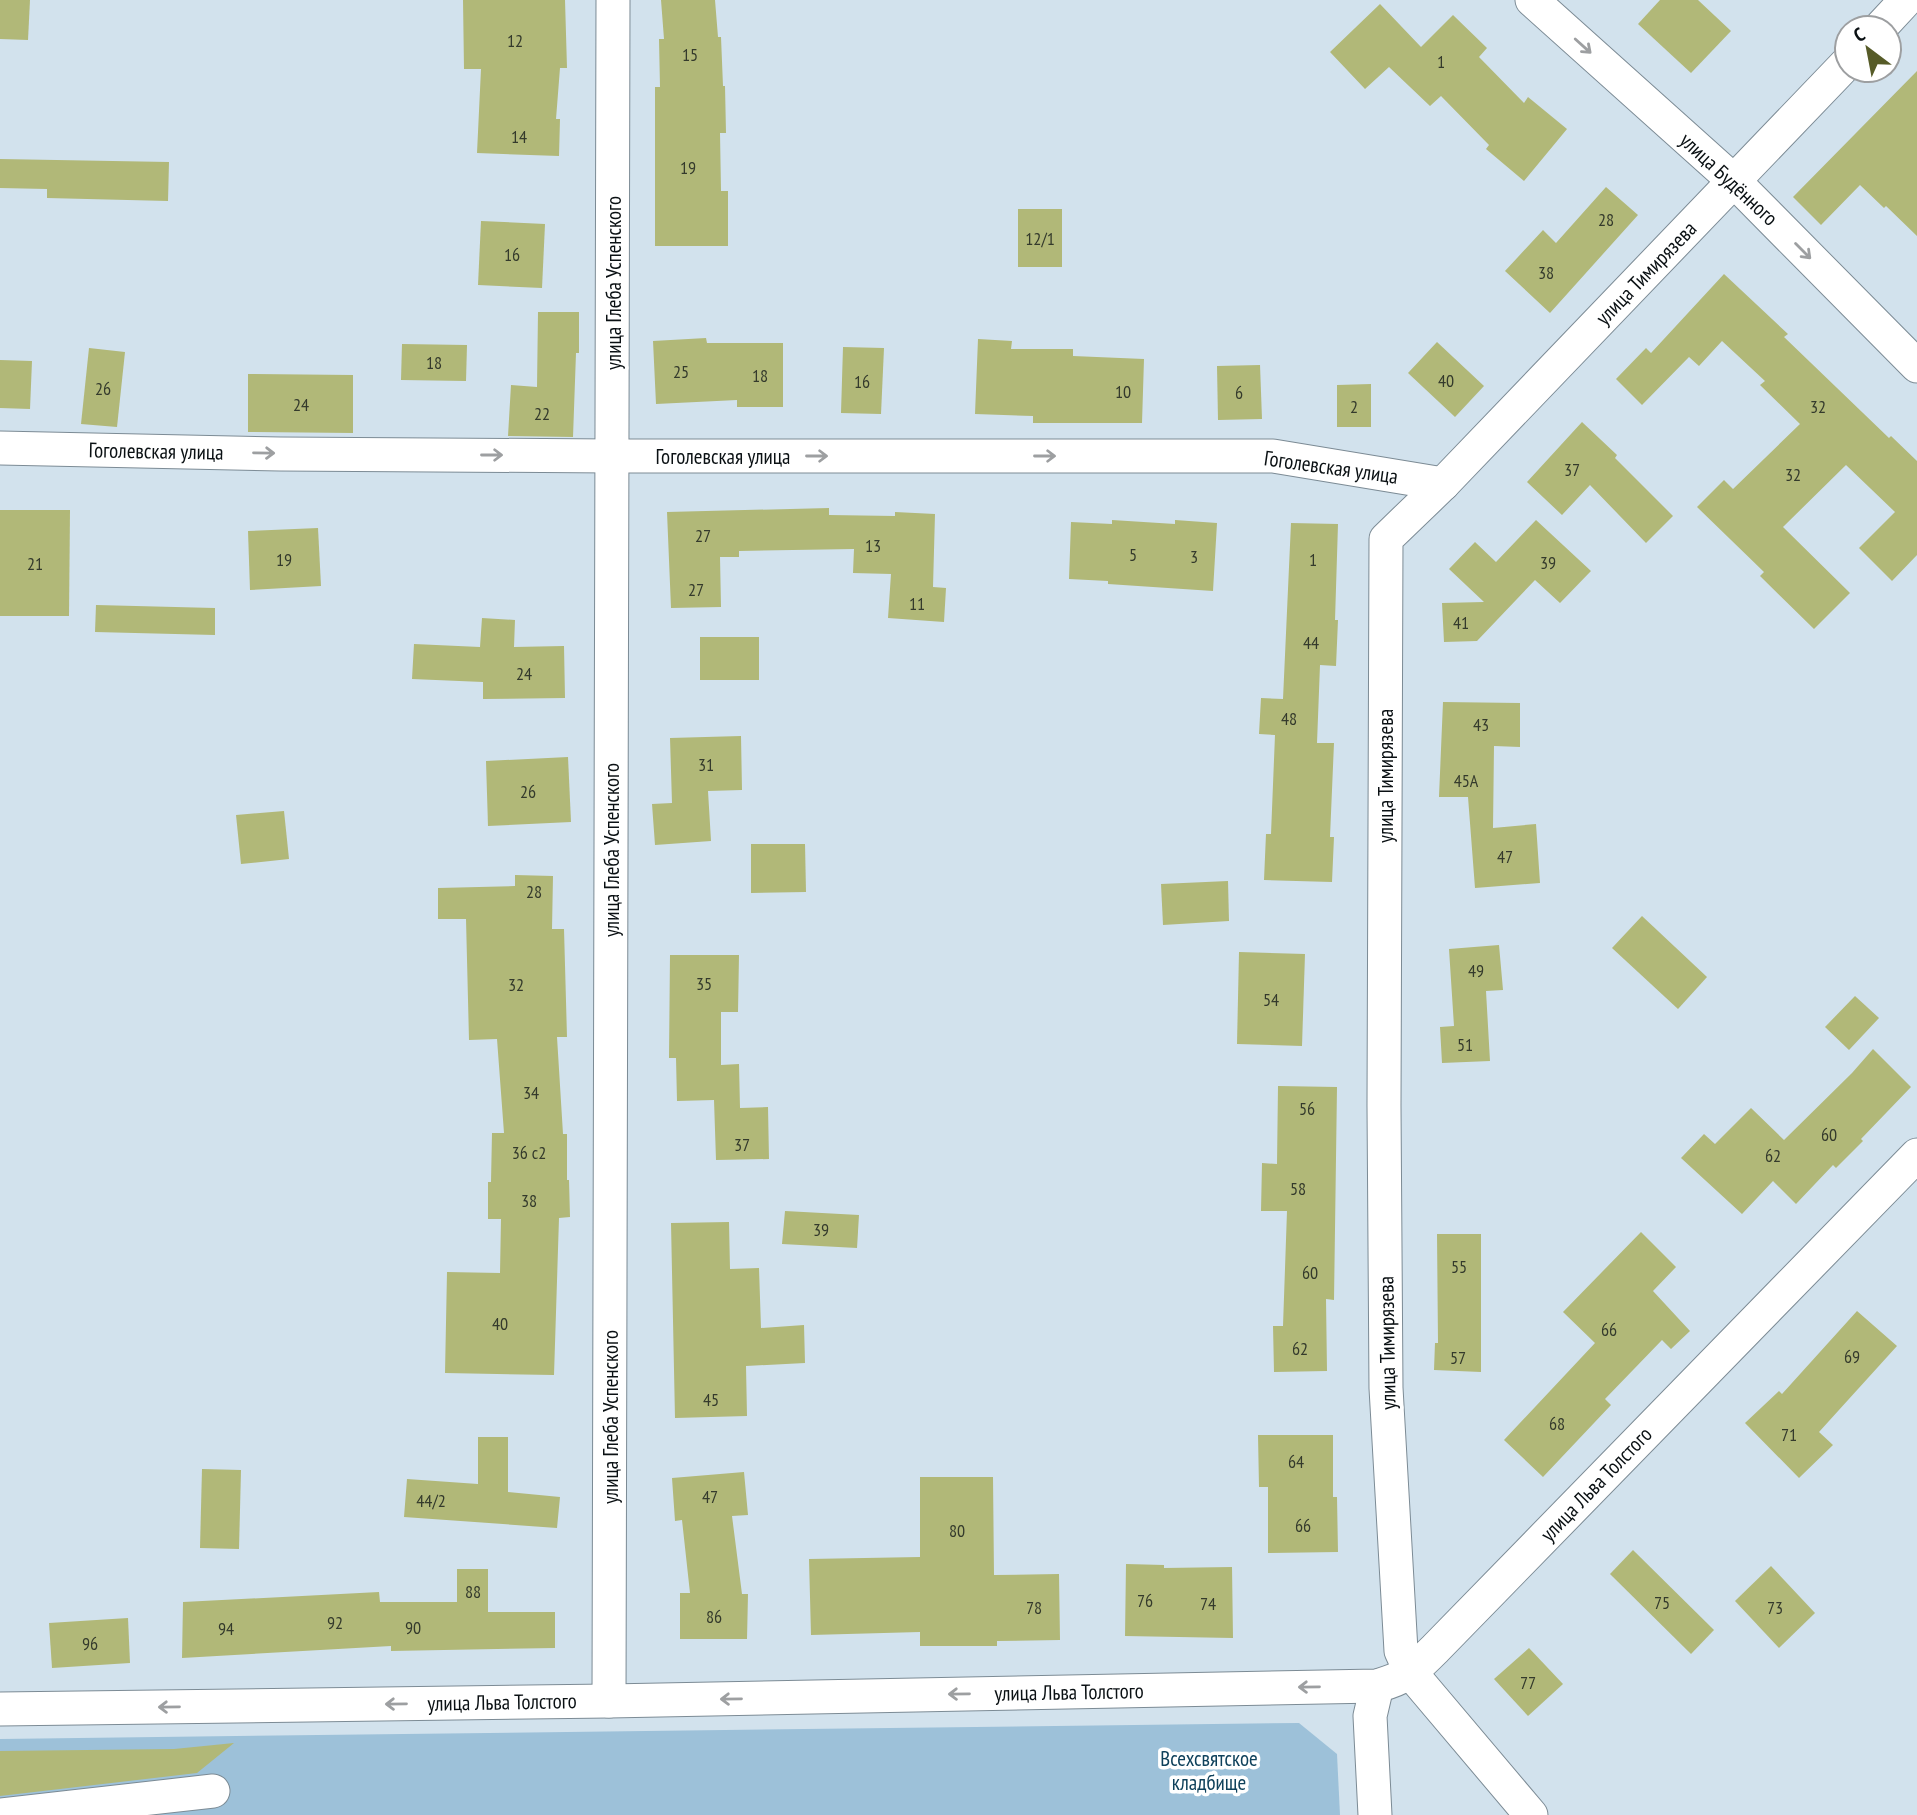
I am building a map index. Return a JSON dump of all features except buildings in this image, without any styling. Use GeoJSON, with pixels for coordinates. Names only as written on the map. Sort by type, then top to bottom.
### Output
{"type":"FeatureCollection","features":[{"type":"Feature","properties":{"kind":"street","name":"улица Глеба Успенского"},"geometry":{"type":"LineString","coordinates":[[609,1701],[613,0]]}},
{"type":"Feature","properties":{"kind":"street","name":"улица Будённого"},"geometry":{"type":"LineString","coordinates":[[1532,0],[1735,182],[1917,366]]}},
{"type":"Feature","properties":{"kind":"street"},"geometry":{"type":"LineString","coordinates":[[1893,14],[1906,0]]}},
{"type":"Feature","properties":{"kind":"street","name":"улица Тимирязева"},"geometry":{"type":"LineString","coordinates":[[1411,1674],[1401,1651],[1386,1388],[1386,539],[1443,484],[1833,77]]}},
{"type":"Feature","properties":{"kind":"street","name":"Гоголевская улица"},"geometry":{"type":"LineString","coordinates":[[0,448],[612,456],[1273,456],[1443,484]]}},
{"type":"Feature","properties":{"kind":"street","name":"улица Льва Толстого"},"geometry":{"type":"LineString","coordinates":[[0,1709],[609,1701],[1377,1686],[1411,1674],[1917,1155]]}},
{"type":"Feature","properties":{"kind":"street"},"geometry":{"type":"LineString","coordinates":[[1411,1674],[1531,1815]]}},
{"type":"Feature","properties":{"kind":"street"},"geometry":{"type":"LineString","coordinates":[[1375,1815],[1370,1716],[1377,1686]]}},
{"type":"Feature","properties":{"kind":"street"},"geometry":{"type":"LineString","coordinates":[[0,1815],[213,1791]]}},
{"type":"Feature","properties":{"kind":"green space","name":"Всехсвятское кладбище"},"geometry":{"type":"Polygon","coordinates":[[[1299,1723],[1337,1754],[1340,1815],[0,1815],[0,1739],[1299,1723]]]}}]}
